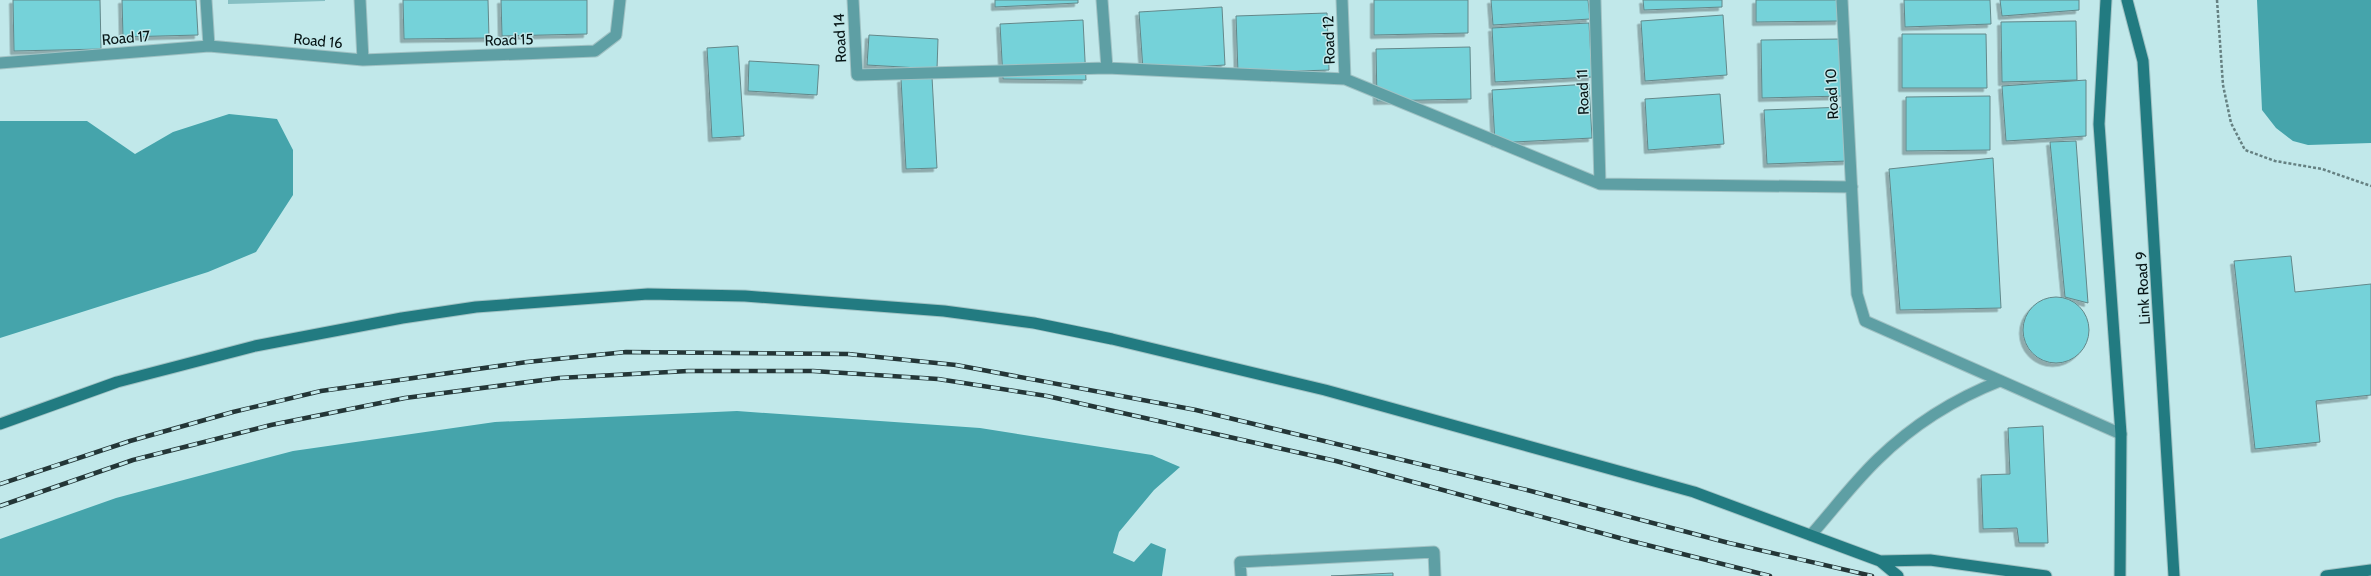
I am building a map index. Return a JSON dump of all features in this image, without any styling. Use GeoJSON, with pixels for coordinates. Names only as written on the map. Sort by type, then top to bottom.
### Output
{"type":"FeatureCollection","features":[{"type":"Feature","properties":{"kind":"main road"},"geometry":{"type":"LineString","coordinates":[[2106,0],[2099,124],[2121,434],[2120,576]]}},
{"type":"Feature","properties":{"kind":"main road","name":"Link Road 9"},"geometry":{"type":"LineString","coordinates":[[2127,0],[2143,61],[2174,576]]}},
{"type":"Feature","properties":{"kind":"main road"},"geometry":{"type":"LineString","coordinates":[[0,424],[118,382],[247,348],[402,318],[476,307],[648,294],[745,296],[944,311],[1034,323],[1112,339],[1325,390],[1537,448],[1694,492],[1811,534],[1880,561],[1898,576]]}},
{"type":"Feature","properties":{"kind":"main road"},"geometry":{"type":"LineString","coordinates":[[1880,561],[1930,560],[2046,576]]}},
{"type":"Feature","properties":{"kind":"main road"},"geometry":{"type":"LineString","coordinates":[[2326,576],[2371,570]]}},
{"type":"Feature","properties":{"kind":"street"},"geometry":{"type":"LineString","coordinates":[[206,0],[209,46]]}},
{"type":"Feature","properties":{"kind":"street","name":"Road 16"},"geometry":{"type":"LineString","coordinates":[[209,46],[363,60],[360,0]]}},
{"type":"Feature","properties":{"kind":"street","name":"Road 15"},"geometry":{"type":"LineString","coordinates":[[363,60],[595,51],[616,35],[620,0]]}},
{"type":"Feature","properties":{"kind":"street","name":"Road 14"},"geometry":{"type":"LineString","coordinates":[[853,0],[857,75],[1107,68]]}},
{"type":"Feature","properties":{"kind":"street"},"geometry":{"type":"LineString","coordinates":[[1102,0],[1107,68],[1345,79],[1600,184],[1852,187]]}},
{"type":"Feature","properties":{"kind":"street","name":"Road 12"},"geometry":{"type":"LineString","coordinates":[[1342,0],[1345,79]]}},
{"type":"Feature","properties":{"kind":"street","name":"Road 11"},"geometry":{"type":"LineString","coordinates":[[1595,0],[1600,184]]}},
{"type":"Feature","properties":{"kind":"street","name":"Road 10"},"geometry":{"type":"LineString","coordinates":[[1842,0],[1857,294],[1865,321],[2121,434]]}},
{"type":"Feature","properties":{"kind":"street","name":"Road 17"},"geometry":{"type":"LineString","coordinates":[[0,63],[209,46]]}},
{"type":"Feature","properties":{"kind":"street"},"geometry":{"type":"LineString","coordinates":[[1811,534],[1877,459],[1921,422],[1970,394],[2000,381]]}},
{"type":"Feature","properties":{"kind":"street"},"geometry":{"type":"LineString","coordinates":[[1241,576],[1240,562],[1434,552],[1436,576]]}},
{"type":"Feature","properties":{"kind":"path"},"geometry":{"type":"LineString","coordinates":[[2218,0],[2223,85],[2231,124],[2245,150],[2274,161],[2322,169],[2371,186]]}},
{"type":"Feature","properties":{"kind":"shaded area"},"geometry":{"type":"Polygon","coordinates":[[[228,0],[325,0],[325,1],[228,4],[228,0]]]}},
{"type":"Feature","properties":{"kind":"shaded area"},"geometry":{"type":"Polygon","coordinates":[[[2257,0],[2371,0],[2371,143],[2308,145],[2293,141],[2276,128],[2262,110],[2257,0]]]}},
{"type":"Feature","properties":{"kind":"shaded area"},"geometry":{"type":"Polygon","coordinates":[[[229,114],[277,119],[293,150],[293,195],[256,252],[208,272],[0,338],[0,121],[87,121],[135,154],[173,132],[229,114]]]}},
{"type":"Feature","properties":{"kind":"shaded area"},"geometry":{"type":"Polygon","coordinates":[[[737,411],[980,428],[1152,455],[1180,467],[1154,490],[1119,532],[1113,553],[1134,562],[1151,543],[1166,549],[1162,576],[0,576],[0,539],[116,498],[293,451],[495,422],[737,411]]]}},
{"type":"Feature","properties":{"kind":"building"},"geometry":{"type":"Polygon","coordinates":[[[13,0],[100,0],[101,49],[14,51],[13,0]]]}},
{"type":"Feature","properties":{"kind":"building"},"geometry":{"type":"Polygon","coordinates":[[[122,0],[196,0],[198,35],[123,37],[122,0]]]}},
{"type":"Feature","properties":{"kind":"building"},"geometry":{"type":"Polygon","coordinates":[[[403,0],[488,0],[489,38],[404,39],[403,0]]]}},
{"type":"Feature","properties":{"kind":"building"},"geometry":{"type":"Polygon","coordinates":[[[501,0],[587,0],[587,34],[502,36],[501,0]]]}},
{"type":"Feature","properties":{"kind":"building"},"geometry":{"type":"Polygon","coordinates":[[[995,0],[1078,0],[1078,3],[995,7],[995,0]]]}},
{"type":"Feature","properties":{"kind":"building"},"geometry":{"type":"Polygon","coordinates":[[[1374,0],[1468,0],[1468,33],[1374,35],[1374,0]]]}},
{"type":"Feature","properties":{"kind":"building"},"geometry":{"type":"Polygon","coordinates":[[[1491,0],[1588,0],[1590,19],[1493,25],[1491,0]]]}},
{"type":"Feature","properties":{"kind":"building"},"geometry":{"type":"Polygon","coordinates":[[[1643,0],[1722,0],[1722,7],[1644,10],[1643,0]]]}},
{"type":"Feature","properties":{"kind":"building"},"geometry":{"type":"Polygon","coordinates":[[[1756,0],[1839,0],[1839,21],[1756,22],[1756,0]]]}},
{"type":"Feature","properties":{"kind":"building"},"geometry":{"type":"Polygon","coordinates":[[[1904,0],[1990,0],[1991,24],[1905,27],[1904,0]]]}},
{"type":"Feature","properties":{"kind":"building"},"geometry":{"type":"Polygon","coordinates":[[[2000,0],[2079,0],[2079,10],[2002,16],[2000,0]]]}},
{"type":"Feature","properties":{"kind":"building"},"geometry":{"type":"Polygon","coordinates":[[[1222,7],[1225,65],[1143,70],[1139,12],[1222,7]]]}},
{"type":"Feature","properties":{"kind":"building"},"geometry":{"type":"Polygon","coordinates":[[[1327,13],[1329,70],[1238,73],[1236,16],[1327,13]]]}},
{"type":"Feature","properties":{"kind":"building"},"geometry":{"type":"Polygon","coordinates":[[[1723,15],[1727,75],[1645,81],[1641,21],[1723,15]]]}},
{"type":"Feature","properties":{"kind":"building"},"geometry":{"type":"Polygon","coordinates":[[[1083,20],[1086,80],[1003,79],[1000,24],[1083,20]]]}},
{"type":"Feature","properties":{"kind":"building"},"geometry":{"type":"Polygon","coordinates":[[[2076,21],[2077,80],[2002,82],[2001,22],[2076,21]]]}},
{"type":"Feature","properties":{"kind":"building"},"geometry":{"type":"Polygon","coordinates":[[[1589,23],[1592,77],[1495,82],[1492,28],[1589,23]]]}},
{"type":"Feature","properties":{"kind":"building"},"geometry":{"type":"Polygon","coordinates":[[[1902,34],[1986,34],[1987,88],[1902,88],[1902,34]]]}},
{"type":"Feature","properties":{"kind":"building"},"geometry":{"type":"Polygon","coordinates":[[[869,35],[938,39],[937,69],[867,65],[869,35]]]}},
{"type":"Feature","properties":{"kind":"building"},"geometry":{"type":"Polygon","coordinates":[[[1841,39],[1842,96],[1762,98],[1761,40],[1841,39]]]}},
{"type":"Feature","properties":{"kind":"building"},"geometry":{"type":"Polygon","coordinates":[[[738,46],[744,136],[712,138],[707,48],[738,46]]]}},
{"type":"Feature","properties":{"kind":"building"},"geometry":{"type":"Polygon","coordinates":[[[1470,47],[1471,99],[1377,101],[1376,49],[1470,47]]]}},
{"type":"Feature","properties":{"kind":"building"},"geometry":{"type":"Polygon","coordinates":[[[749,61],[819,65],[817,95],[748,91],[749,61]]]}},
{"type":"Feature","properties":{"kind":"building"},"geometry":{"type":"Polygon","coordinates":[[[932,77],[937,168],[906,169],[901,79],[932,77]]]}},
{"type":"Feature","properties":{"kind":"building"},"geometry":{"type":"Polygon","coordinates":[[[2086,80],[2086,136],[2006,141],[2002,86],[2086,80]]]}},
{"type":"Feature","properties":{"kind":"building"},"geometry":{"type":"Polygon","coordinates":[[[1589,84],[1592,138],[1495,143],[1492,90],[1589,84]]]}},
{"type":"Feature","properties":{"kind":"building"},"geometry":{"type":"Polygon","coordinates":[[[1720,94],[1724,144],[1648,150],[1645,99],[1720,94]]]}},
{"type":"Feature","properties":{"kind":"building"},"geometry":{"type":"Polygon","coordinates":[[[1990,96],[1990,150],[1906,151],[1906,97],[1990,96]]]}},
{"type":"Feature","properties":{"kind":"building"},"geometry":{"type":"Polygon","coordinates":[[[1845,107],[1847,161],[1767,164],[1764,110],[1845,107]]]}},
{"type":"Feature","properties":{"kind":"building"},"geometry":{"type":"Polygon","coordinates":[[[2076,141],[2088,303],[2065,297],[2050,142],[2076,141]]]}},
{"type":"Feature","properties":{"kind":"building"},"geometry":{"type":"Polygon","coordinates":[[[1993,158],[2001,308],[1900,310],[1889,169],[1993,158]]]}},
{"type":"Feature","properties":{"kind":"building"},"geometry":{"type":"Polygon","coordinates":[[[2291,256],[2295,292],[2371,284],[2371,395],[2316,401],[2320,442],[2255,449],[2234,261],[2291,256]]]}},
{"type":"Feature","properties":{"kind":"building"},"geometry":{"type":"Polygon","coordinates":[[[2050,297],[2062,297],[2075,302],[2080,306],[2087,317],[2089,330],[2087,343],[2080,354],[2069,361],[2062,363],[2050,363],[2037,358],[2028,349],[2023,336],[2023,324],[2028,311],[2037,302],[2050,297]]]}},
{"type":"Feature","properties":{"kind":"building"},"geometry":{"type":"Polygon","coordinates":[[[2043,426],[2048,543],[2019,543],[2017,528],[1983,529],[1981,475],[2010,474],[2008,428],[2043,426]]]}},
{"type":"Feature","properties":{"kind":"building"},"geometry":{"type":"Polygon","coordinates":[[[1393,573],[1393,576],[1331,576],[1393,573]]]}},
{"type":"Feature","properties":{"kind":"railway"},"geometry":{"type":"LineString","coordinates":[[0,484],[130,441],[233,412],[321,391],[527,362],[626,352],[848,354],[956,365],[1196,410],[1527,490],[1729,543],[1872,576]]}},
{"type":"Feature","properties":{"kind":"railway"},"geometry":{"type":"LineString","coordinates":[[0,506],[133,460],[271,425],[405,398],[559,378],[688,371],[813,371],[938,379],[1047,396],[1336,461],[1627,540],[1770,576]]}}]}
